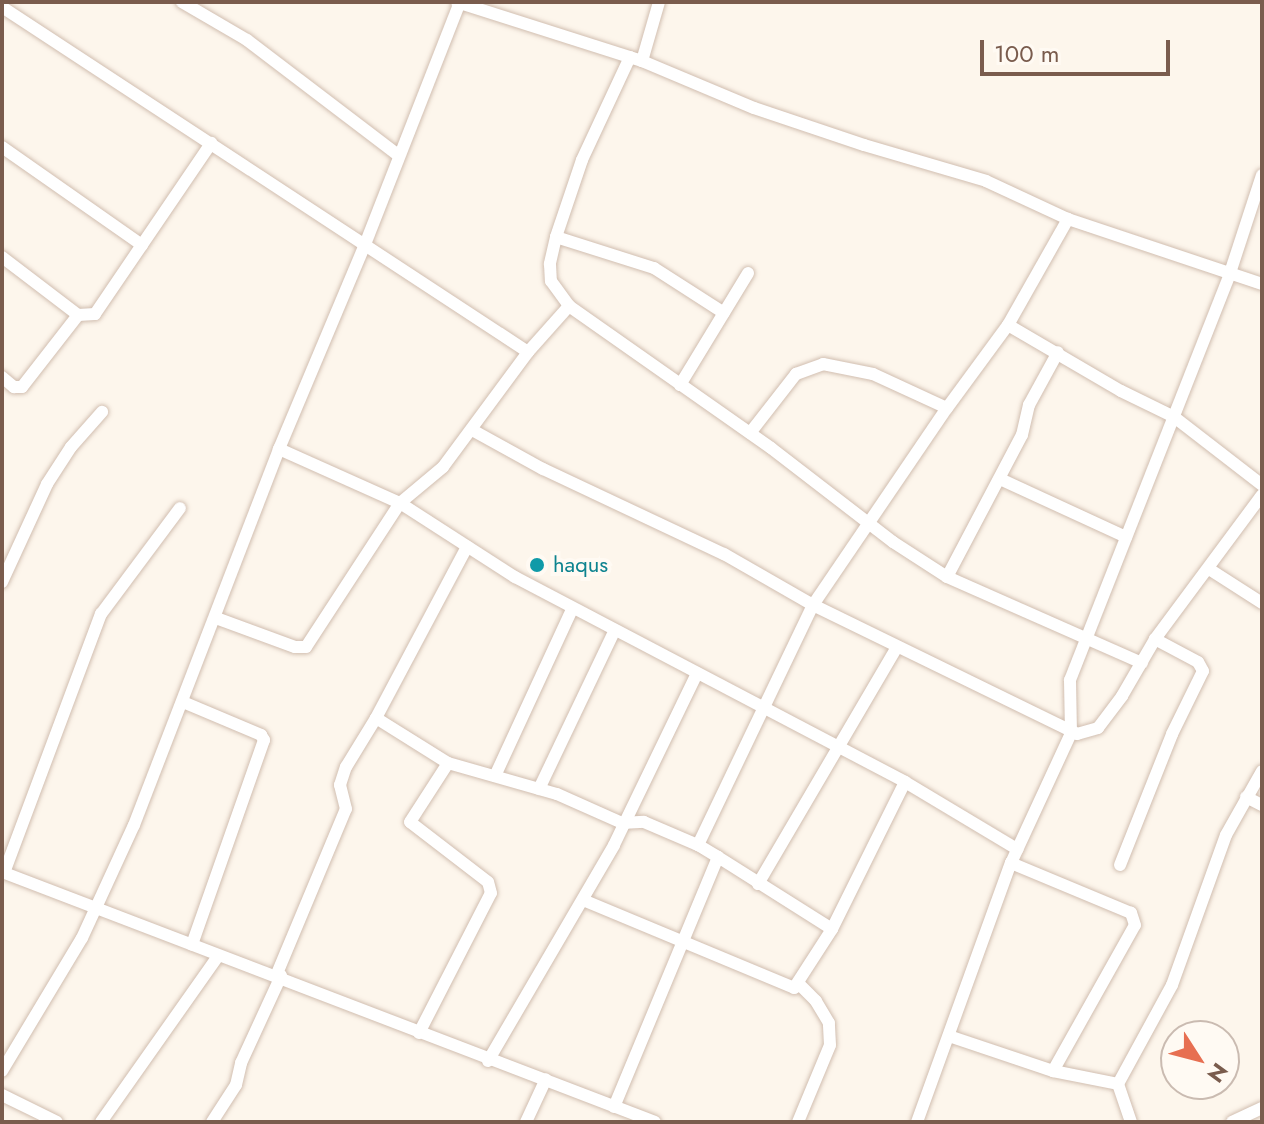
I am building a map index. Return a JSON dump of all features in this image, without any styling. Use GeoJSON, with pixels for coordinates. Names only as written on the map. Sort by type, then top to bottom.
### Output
{"type":"FeatureCollection","features":[{"type":"Feature","properties":{"kind":"street"},"geometry":{"type":"LineString","coordinates":[[182,2],[247,40],[399,156]]}},
{"type":"Feature","properties":{"kind":"street"},"geometry":{"type":"LineString","coordinates":[[2,1071],[98,908],[183,702],[279,449],[364,247],[459,2],[636,59],[754,108],[986,181],[1068,219],[1262,284]]}},
{"type":"Feature","properties":{"kind":"street"},"geometry":{"type":"LineString","coordinates":[[659,2],[636,59],[582,160],[556,237],[550,264],[551,281],[569,306],[750,433],[869,520],[893,542],[947,577],[1142,663]]}},
{"type":"Feature","properties":{"kind":"street"},"geometry":{"type":"LineString","coordinates":[[2,7],[528,352]]}},
{"type":"Feature","properties":{"kind":"street"},"geometry":{"type":"LineString","coordinates":[[2,257],[78,315],[95,314],[211,143]]}},
{"type":"Feature","properties":{"kind":"street"},"geometry":{"type":"LineString","coordinates":[[2,147],[142,245]]}},
{"type":"Feature","properties":{"kind":"street"},"geometry":{"type":"LineString","coordinates":[[917,1122],[1011,863],[1071,733],[1070,680],[1230,273],[1262,175]]}},
{"type":"Feature","properties":{"kind":"street"},"geometry":{"type":"LineString","coordinates":[[698,845],[813,605],[947,408],[1008,325],[1068,219]]}},
{"type":"Feature","properties":{"kind":"street"},"geometry":{"type":"LineString","coordinates":[[556,237],[654,268],[724,313]]}},
{"type":"Feature","properties":{"kind":"street"},"geometry":{"type":"LineString","coordinates":[[680,385],[748,273]]}},
{"type":"Feature","properties":{"kind":"street"},"geometry":{"type":"LineString","coordinates":[[216,618],[295,647],[306,647],[400,503],[432,478],[472,430],[528,352],[569,306]]}},
{"type":"Feature","properties":{"kind":"street"},"geometry":{"type":"LineString","coordinates":[[2,377],[14,387],[22,387],[78,315]]}},
{"type":"Feature","properties":{"kind":"street"},"geometry":{"type":"LineString","coordinates":[[1008,325],[1121,391],[1174,417],[1262,485]]}},
{"type":"Feature","properties":{"kind":"street"},"geometry":{"type":"LineString","coordinates":[[947,577],[1022,435],[1029,405],[1058,352]]}},
{"type":"Feature","properties":{"kind":"street"},"geometry":{"type":"LineString","coordinates":[[750,433],[796,374],[823,364],[873,374],[947,408]]}},
{"type":"Feature","properties":{"kind":"street"},"geometry":{"type":"LineString","coordinates":[[2,582],[47,484],[102,412]]}},
{"type":"Feature","properties":{"kind":"street"},"geometry":{"type":"LineString","coordinates":[[472,430],[543,469],[724,554],[813,605],[897,647],[1071,733],[1083,734],[1098,728],[1155,639],[1262,495]]}},
{"type":"Feature","properties":{"kind":"street"},"geometry":{"type":"LineString","coordinates":[[279,449],[400,503],[572,609],[764,708],[838,750],[905,782],[1017,849]]}},
{"type":"Feature","properties":{"kind":"street"},"geometry":{"type":"LineString","coordinates":[[1000,479],[1126,537]]}},
{"type":"Feature","properties":{"kind":"street"},"geometry":{"type":"LineString","coordinates":[[180,508],[101,614],[3,873],[278,976],[488,1061],[546,1079],[655,1122]]}},
{"type":"Feature","properties":{"kind":"street"},"geometry":{"type":"LineString","coordinates":[[212,1122],[236,1085],[241,1063],[346,809],[341,780],[467,547]]}},
{"type":"Feature","properties":{"kind":"street"},"geometry":{"type":"LineString","coordinates":[[1209,569],[1262,603]]}},
{"type":"Feature","properties":{"kind":"street"},"geometry":{"type":"LineString","coordinates":[[495,776],[572,609]]}},
{"type":"Feature","properties":{"kind":"street"},"geometry":{"type":"LineString","coordinates":[[539,789],[615,630]]}},
{"type":"Feature","properties":{"kind":"street"},"geometry":{"type":"LineString","coordinates":[[1120,865],[1172,734],[1203,671],[1198,662],[1155,639]]}},
{"type":"Feature","properties":{"kind":"street"},"geometry":{"type":"LineString","coordinates":[[758,884],[897,647]]}},
{"type":"Feature","properties":{"kind":"street"},"geometry":{"type":"LineString","coordinates":[[488,1061],[583,900],[697,673]]}},
{"type":"Feature","properties":{"kind":"street"},"geometry":{"type":"LineString","coordinates":[[183,702],[261,735],[264,740],[192,945]]}},
{"type":"Feature","properties":{"kind":"street"},"geometry":{"type":"LineString","coordinates":[[376,718],[448,763],[539,789],[622,823],[644,822],[698,845],[832,929]]}},
{"type":"Feature","properties":{"kind":"street"},"geometry":{"type":"LineString","coordinates":[[419,1033],[491,893],[488,882],[410,822],[448,763]]}},
{"type":"Feature","properties":{"kind":"street"},"geometry":{"type":"LineString","coordinates":[[1131,1122],[1118,1084],[1172,985],[1213,867],[1246,797],[1262,771]]}},
{"type":"Feature","properties":{"kind":"street"},"geometry":{"type":"LineString","coordinates":[[583,900],[794,988],[832,929],[905,782]]}},
{"type":"Feature","properties":{"kind":"street"},"geometry":{"type":"LineString","coordinates":[[1246,797],[1262,805]]}},
{"type":"Feature","properties":{"kind":"street"},"geometry":{"type":"LineString","coordinates":[[614,1107],[718,857]]}},
{"type":"Feature","properties":{"kind":"street"},"geometry":{"type":"LineString","coordinates":[[1011,863],[1131,913],[1136,920],[1053,1071]]}},
{"type":"Feature","properties":{"kind":"street"},"geometry":{"type":"LineString","coordinates":[[101,1122],[218,956]]}},
{"type":"Feature","properties":{"kind":"street"},"geometry":{"type":"LineString","coordinates":[[798,1122],[830,1045],[829,1023],[816,1001],[799,984]]}},
{"type":"Feature","properties":{"kind":"street"},"geometry":{"type":"LineString","coordinates":[[949,1036],[1053,1071],[1118,1084]]}},
{"type":"Feature","properties":{"kind":"street"},"geometry":{"type":"LineString","coordinates":[[526,1122],[546,1079]]}},
{"type":"Feature","properties":{"kind":"street"},"geometry":{"type":"LineString","coordinates":[[2,1095],[57,1122]]}},
{"type":"Feature","properties":{"kind":"street"},"geometry":{"type":"LineString","coordinates":[[1232,1122],[1262,1108]]}},
{"type":"Feature","properties":{"kind":"place","name":"haqus"},"geometry":{"type":"Point","coordinates":[537,565]}}]}
